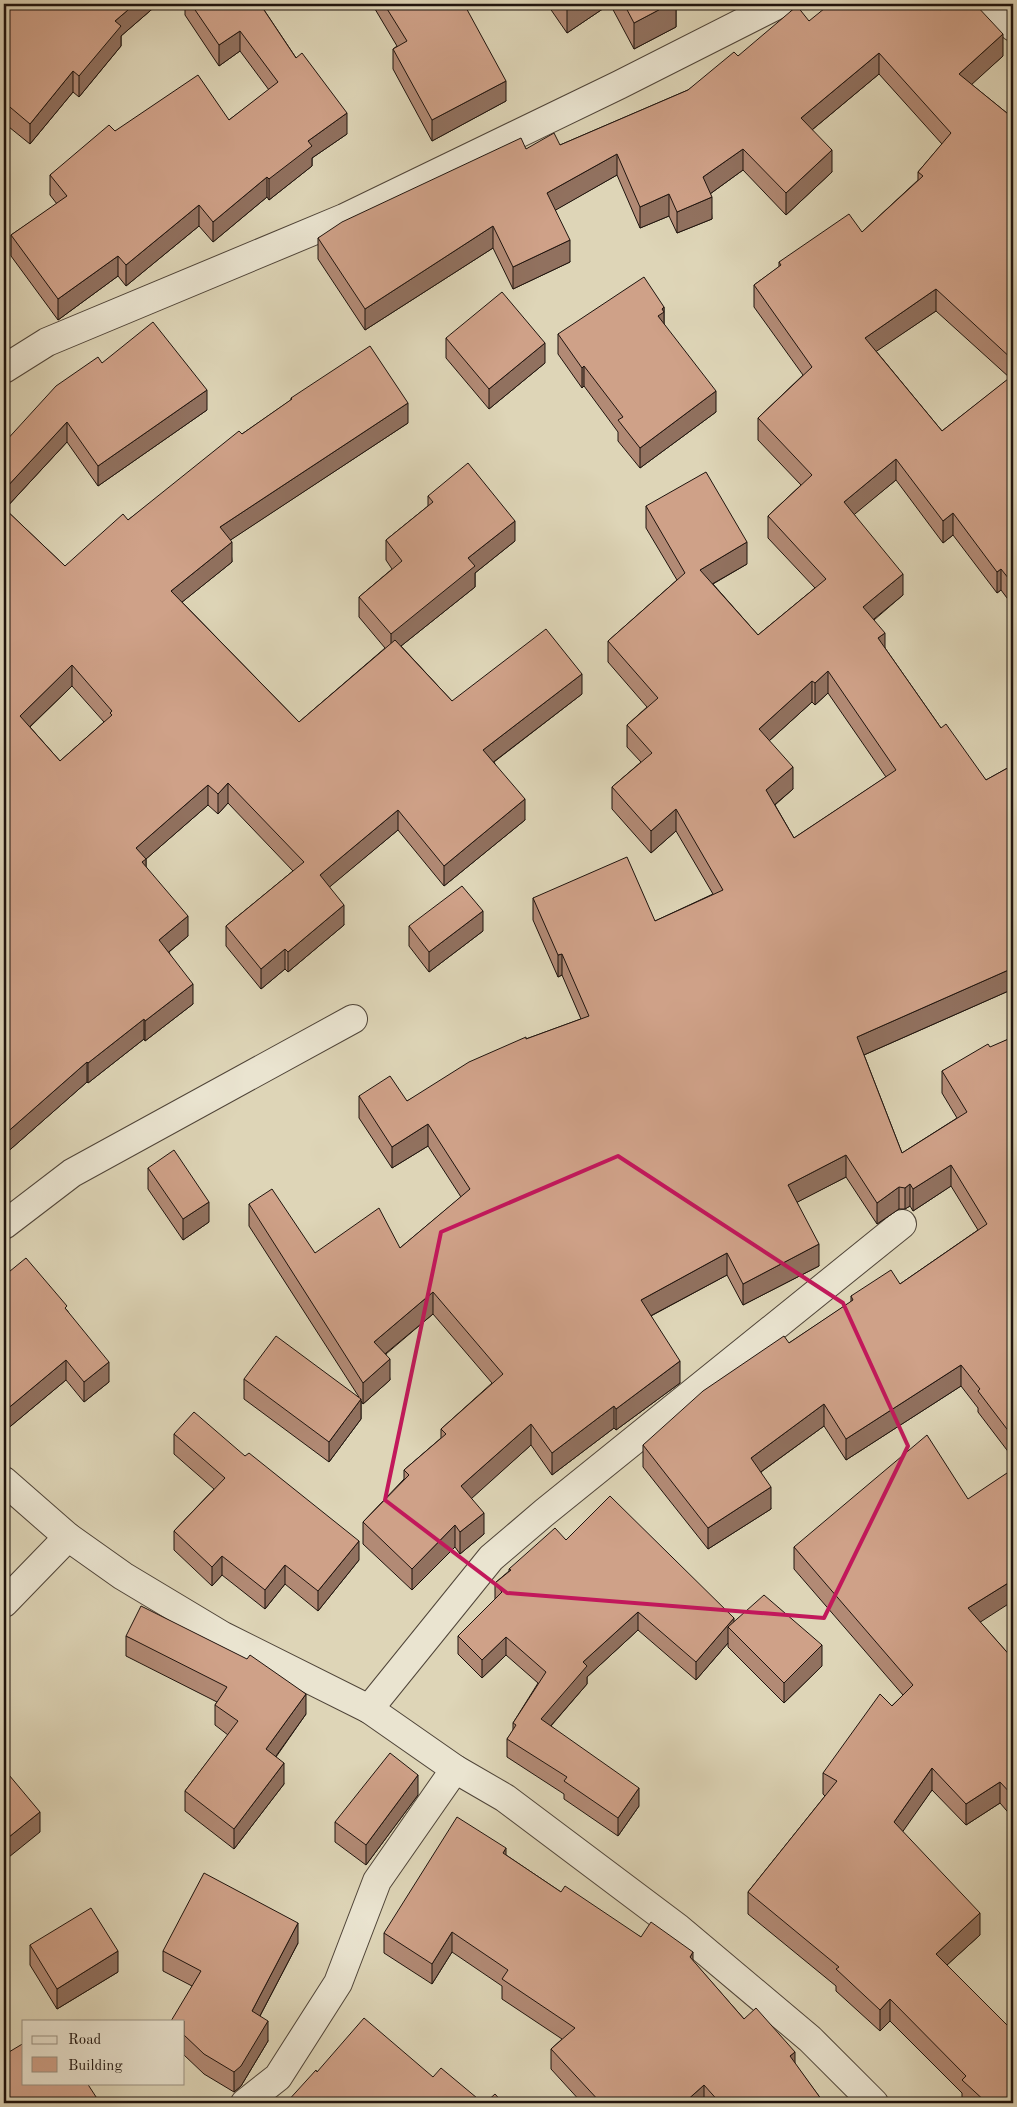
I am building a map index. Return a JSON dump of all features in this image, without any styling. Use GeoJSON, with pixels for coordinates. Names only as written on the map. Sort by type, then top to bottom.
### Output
{"type":"FeatureCollection","features":[{"type":"Feature","properties":{"kind":"street"},"geometry":{"type":"LineString","coordinates":[[4,369],[47,342],[344,218],[619,85],[779,4]]}},
{"type":"Feature","properties":{"kind":"street"},"geometry":{"type":"LineString","coordinates":[[989,4],[1013,26]]}},
{"type":"Feature","properties":{"kind":"street"},"geometry":{"type":"LineString","coordinates":[[4,1225],[72,1173],[352,1019]]}},
{"type":"Feature","properties":{"kind":"street"},"geometry":{"type":"LineString","coordinates":[[369,1709],[491,1558],[545,1512],[902,1224]]}},
{"type":"Feature","properties":{"kind":"street"},"geometry":{"type":"LineString","coordinates":[[4,1481],[68,1538],[123,1576],[223,1636],[369,1709],[455,1769],[505,1798],[678,1928],[810,2039],[874,2103]]}},
{"type":"Feature","properties":{"kind":"street"},"geometry":{"type":"LineString","coordinates":[[4,1603],[68,1538]]}},
{"type":"Feature","properties":{"kind":"street"},"geometry":{"type":"LineString","coordinates":[[245,2103],[278,2076],[338,1983],[377,1881],[455,1769]]}},
{"type":"Feature","properties":{"kind":"highlighted area"},"geometry":{"type":"Polygon","coordinates":[[[618,1156],[843,1303],[908,1446],[824,1618],[507,1593],[385,1500],[441,1232],[618,1156]]]}},
{"type":"Feature","properties":{"kind":"building"},"geometry":{"type":"Polygon","coordinates":[[[11,4],[135,4],[115,21],[121,26],[79,76],[73,71],[30,124],[4,102],[4,12],[11,4]]]}},
{"type":"Feature","properties":{"kind":"building"},"geometry":{"type":"Polygon","coordinates":[[[191,4],[260,4],[296,58],[302,53],[347,113],[308,141],[312,146],[269,179],[267,177],[213,222],[199,205],[126,265],[118,256],[58,299],[11,235],[67,196],[50,175],[109,125],[115,131],[198,75],[229,120],[278,82],[240,31],[219,45],[191,4]]]}},
{"type":"Feature","properties":{"kind":"building"},"geometry":{"type":"Polygon","coordinates":[[[384,4],[464,4],[506,81],[432,120],[393,49],[407,41],[384,4]]]}},
{"type":"Feature","properties":{"kind":"building"},"geometry":{"type":"Polygon","coordinates":[[[624,4],[670,4],[634,23],[624,4]]]}},
{"type":"Feature","properties":{"kind":"building"},"geometry":{"type":"Polygon","coordinates":[[[830,4],[934,4],[940,10],[947,4],[975,4],[1003,34],[959,74],[1013,118],[1013,360],[936,289],[865,338],[942,431],[1013,375],[1013,584],[1001,569],[997,572],[953,513],[943,521],[896,459],[844,502],[903,574],[863,607],[885,633],[878,638],[941,728],[946,724],[986,780],[1013,765],[1013,968],[857,1037],[902,1153],[967,1112],[942,1071],[988,1044],[990,1047],[1013,1037],[1013,1437],[961,1365],[846,1439],[824,1404],[751,1458],[771,1487],[708,1528],[643,1445],[703,1391],[784,1336],[789,1343],[853,1300],[851,1296],[891,1270],[900,1284],[987,1224],[951,1165],[913,1189],[910,1184],[905,1188],[899,1187],[877,1203],[846,1155],[788,1185],[819,1244],[743,1284],[727,1253],[641,1300],[680,1361],[616,1409],[614,1406],[552,1453],[531,1424],[461,1486],[484,1513],[460,1532],[455,1525],[412,1569],[363,1522],[409,1475],[404,1470],[446,1434],[441,1429],[503,1374],[433,1292],[374,1342],[390,1359],[363,1383],[249,1204],[272,1189],[315,1253],[379,1208],[400,1248],[470,1189],[428,1124],[392,1147],[359,1096],[390,1076],[407,1101],[469,1062],[526,1037],[526,1039],[589,1016],[562,954],[558,955],[533,898],[627,857],[655,921],[723,890],[676,809],[651,831],[612,787],[652,753],[627,725],[658,698],[608,641],[685,573],[646,506],[706,472],[747,542],[700,570],[758,635],[826,579],[768,516],[812,475],[758,418],[812,367],[754,285],[781,265],[779,262],[849,214],[862,232],[923,176],[918,172],[951,133],[879,53],[801,118],[832,150],[786,193],[743,149],[703,177],[712,197],[677,212],[669,194],[640,207],[617,154],[547,193],[570,240],[513,267],[493,226],[365,309],[318,238],[342,222],[521,138],[526,149],[554,133],[560,145],[688,90],[734,52],[738,56],[797,6],[809,21],[830,4]],[[828,671],[815,683],[812,681],[759,729],[793,767],[766,790],[794,838],[896,770],[828,671]]]}},
{"type":"Feature","properties":{"kind":"building"},"geometry":{"type":"Polygon","coordinates":[[[644,277],[664,307],[662,309],[664,312],[658,316],[716,391],[640,448],[618,420],[623,417],[584,366],[582,368],[558,334],[644,277]]]}},
{"type":"Feature","properties":{"kind":"building"},"geometry":{"type":"Polygon","coordinates":[[[502,292],[545,343],[489,389],[446,338],[502,292]]]}},
{"type":"Feature","properties":{"kind":"building"},"geometry":{"type":"Polygon","coordinates":[[[153,322],[207,390],[98,466],[67,422],[4,490],[4,443],[56,386],[98,357],[102,363],[153,322]]]}},
{"type":"Feature","properties":{"kind":"building"},"geometry":{"type":"Polygon","coordinates":[[[370,346],[408,403],[220,527],[232,542],[171,591],[299,722],[395,640],[452,701],[546,629],[582,674],[483,750],[525,799],[444,866],[398,810],[320,875],[344,905],[288,952],[285,949],[261,969],[226,926],[304,862],[228,783],[218,794],[208,785],[136,848],[146,859],[142,862],[188,916],[159,940],[193,984],[87,1062],[4,1135],[4,508],[65,566],[123,514],[128,520],[239,431],[242,434],[291,398],[370,346]],[[72,665],[20,716],[60,761],[112,715],[110,713],[112,711],[72,665]]]}},
{"type":"Feature","properties":{"kind":"building"},"geometry":{"type":"Polygon","coordinates":[[[468,463],[515,521],[468,558],[475,566],[391,634],[359,597],[402,561],[386,540],[433,502],[428,496],[468,463]]]}},
{"type":"Feature","properties":{"kind":"building"},"geometry":{"type":"Polygon","coordinates":[[[462,886],[483,911],[429,952],[409,926],[462,886]]]}},
{"type":"Feature","properties":{"kind":"building"},"geometry":{"type":"Polygon","coordinates":[[[174,1150],[209,1202],[183,1219],[148,1168],[174,1150]]]}},
{"type":"Feature","properties":{"kind":"building"},"geometry":{"type":"Polygon","coordinates":[[[26,1258],[67,1306],[65,1308],[109,1362],[84,1382],[66,1360],[6,1410],[4,1407],[4,1276],[26,1258]]]}},
{"type":"Feature","properties":{"kind":"building"},"geometry":{"type":"Polygon","coordinates":[[[276,1336],[361,1399],[329,1442],[244,1379],[276,1336]]]}},
{"type":"Feature","properties":{"kind":"building"},"geometry":{"type":"Polygon","coordinates":[[[194,1412],[245,1456],[249,1453],[359,1541],[318,1591],[285,1565],[265,1590],[222,1556],[212,1567],[174,1531],[225,1478],[174,1434],[194,1412]]]}},
{"type":"Feature","properties":{"kind":"building"},"geometry":{"type":"Polygon","coordinates":[[[927,1435],[968,1499],[1013,1469],[1013,1580],[968,1608],[1013,1659],[1013,1796],[1000,1782],[966,1804],[932,1768],[894,1822],[980,1913],[936,1954],[1010,2028],[1013,2025],[1013,2103],[987,2103],[962,2080],[966,2076],[890,1999],[880,2010],[836,1969],[839,1967],[748,1892],[837,1781],[823,1773],[880,1694],[892,1706],[913,1685],[794,1547],[927,1435]]]}},
{"type":"Feature","properties":{"kind":"building"},"geometry":{"type":"Polygon","coordinates":[[[610,1496],[734,1618],[696,1662],[638,1612],[583,1662],[587,1666],[541,1719],[639,1788],[618,1818],[564,1781],[567,1777],[507,1739],[516,1725],[513,1723],[546,1672],[506,1637],[482,1660],[458,1636],[502,1592],[495,1583],[511,1570],[509,1569],[555,1528],[566,1540],[610,1496]]]}},
{"type":"Feature","properties":{"kind":"building"},"geometry":{"type":"Polygon","coordinates":[[[4,1543],[8,1548],[4,1551],[4,1543]]]}},
{"type":"Feature","properties":{"kind":"building"},"geometry":{"type":"Polygon","coordinates":[[[764,1595],[822,1645],[784,1683],[728,1627],[764,1595]]]}},
{"type":"Feature","properties":{"kind":"building"},"geometry":{"type":"Polygon","coordinates":[[[141,1606],[247,1659],[250,1655],[306,1694],[266,1749],[284,1763],[234,1829],[185,1791],[238,1721],[215,1705],[227,1687],[126,1636],[141,1606]]]}},
{"type":"Feature","properties":{"kind":"building"},"geometry":{"type":"Polygon","coordinates":[[[390,1753],[418,1775],[366,1845],[335,1822],[390,1753]]]}},
{"type":"Feature","properties":{"kind":"building"},"geometry":{"type":"Polygon","coordinates":[[[4,1769],[40,1812],[4,1841],[4,1769]]]}},
{"type":"Feature","properties":{"kind":"building"},"geometry":{"type":"Polygon","coordinates":[[[457,1817],[506,1848],[503,1853],[561,1892],[565,1886],[641,1937],[651,1922],[693,1952],[690,1957],[744,2019],[756,2008],[795,2052],[790,2056],[824,2103],[720,2103],[704,2085],[684,2103],[601,2103],[551,2049],[575,2028],[502,1979],[508,1970],[452,1932],[432,1964],[384,1933],[457,1817]]]}},
{"type":"Feature","properties":{"kind":"building"},"geometry":{"type":"Polygon","coordinates":[[[204,1873],[298,1923],[252,2011],[268,2021],[241,2066],[234,2072],[204,2054],[185,2036],[185,2020],[172,2020],[201,1971],[163,1951],[204,1873]]]}},
{"type":"Feature","properties":{"kind":"building"},"geometry":{"type":"Polygon","coordinates":[[[91,1908],[118,1951],[57,1989],[30,1945],[91,1908]]]}},
{"type":"Feature","properties":{"kind":"building"},"geometry":{"type":"Polygon","coordinates":[[[364,2018],[433,2077],[441,2068],[483,2103],[286,2103],[316,2070],[317,2072],[364,2018]]]}},
{"type":"Feature","properties":{"kind":"building"},"geometry":{"type":"Polygon","coordinates":[[[22,2044],[22,2084],[88,2084],[100,2103],[4,2103],[4,2055],[22,2044]]]}},
{"type":"Feature","properties":{"kind":"building"},"geometry":{"type":"Polygon","coordinates":[[[495,2094],[503,2103],[485,2103],[495,2094]]]}}]}
